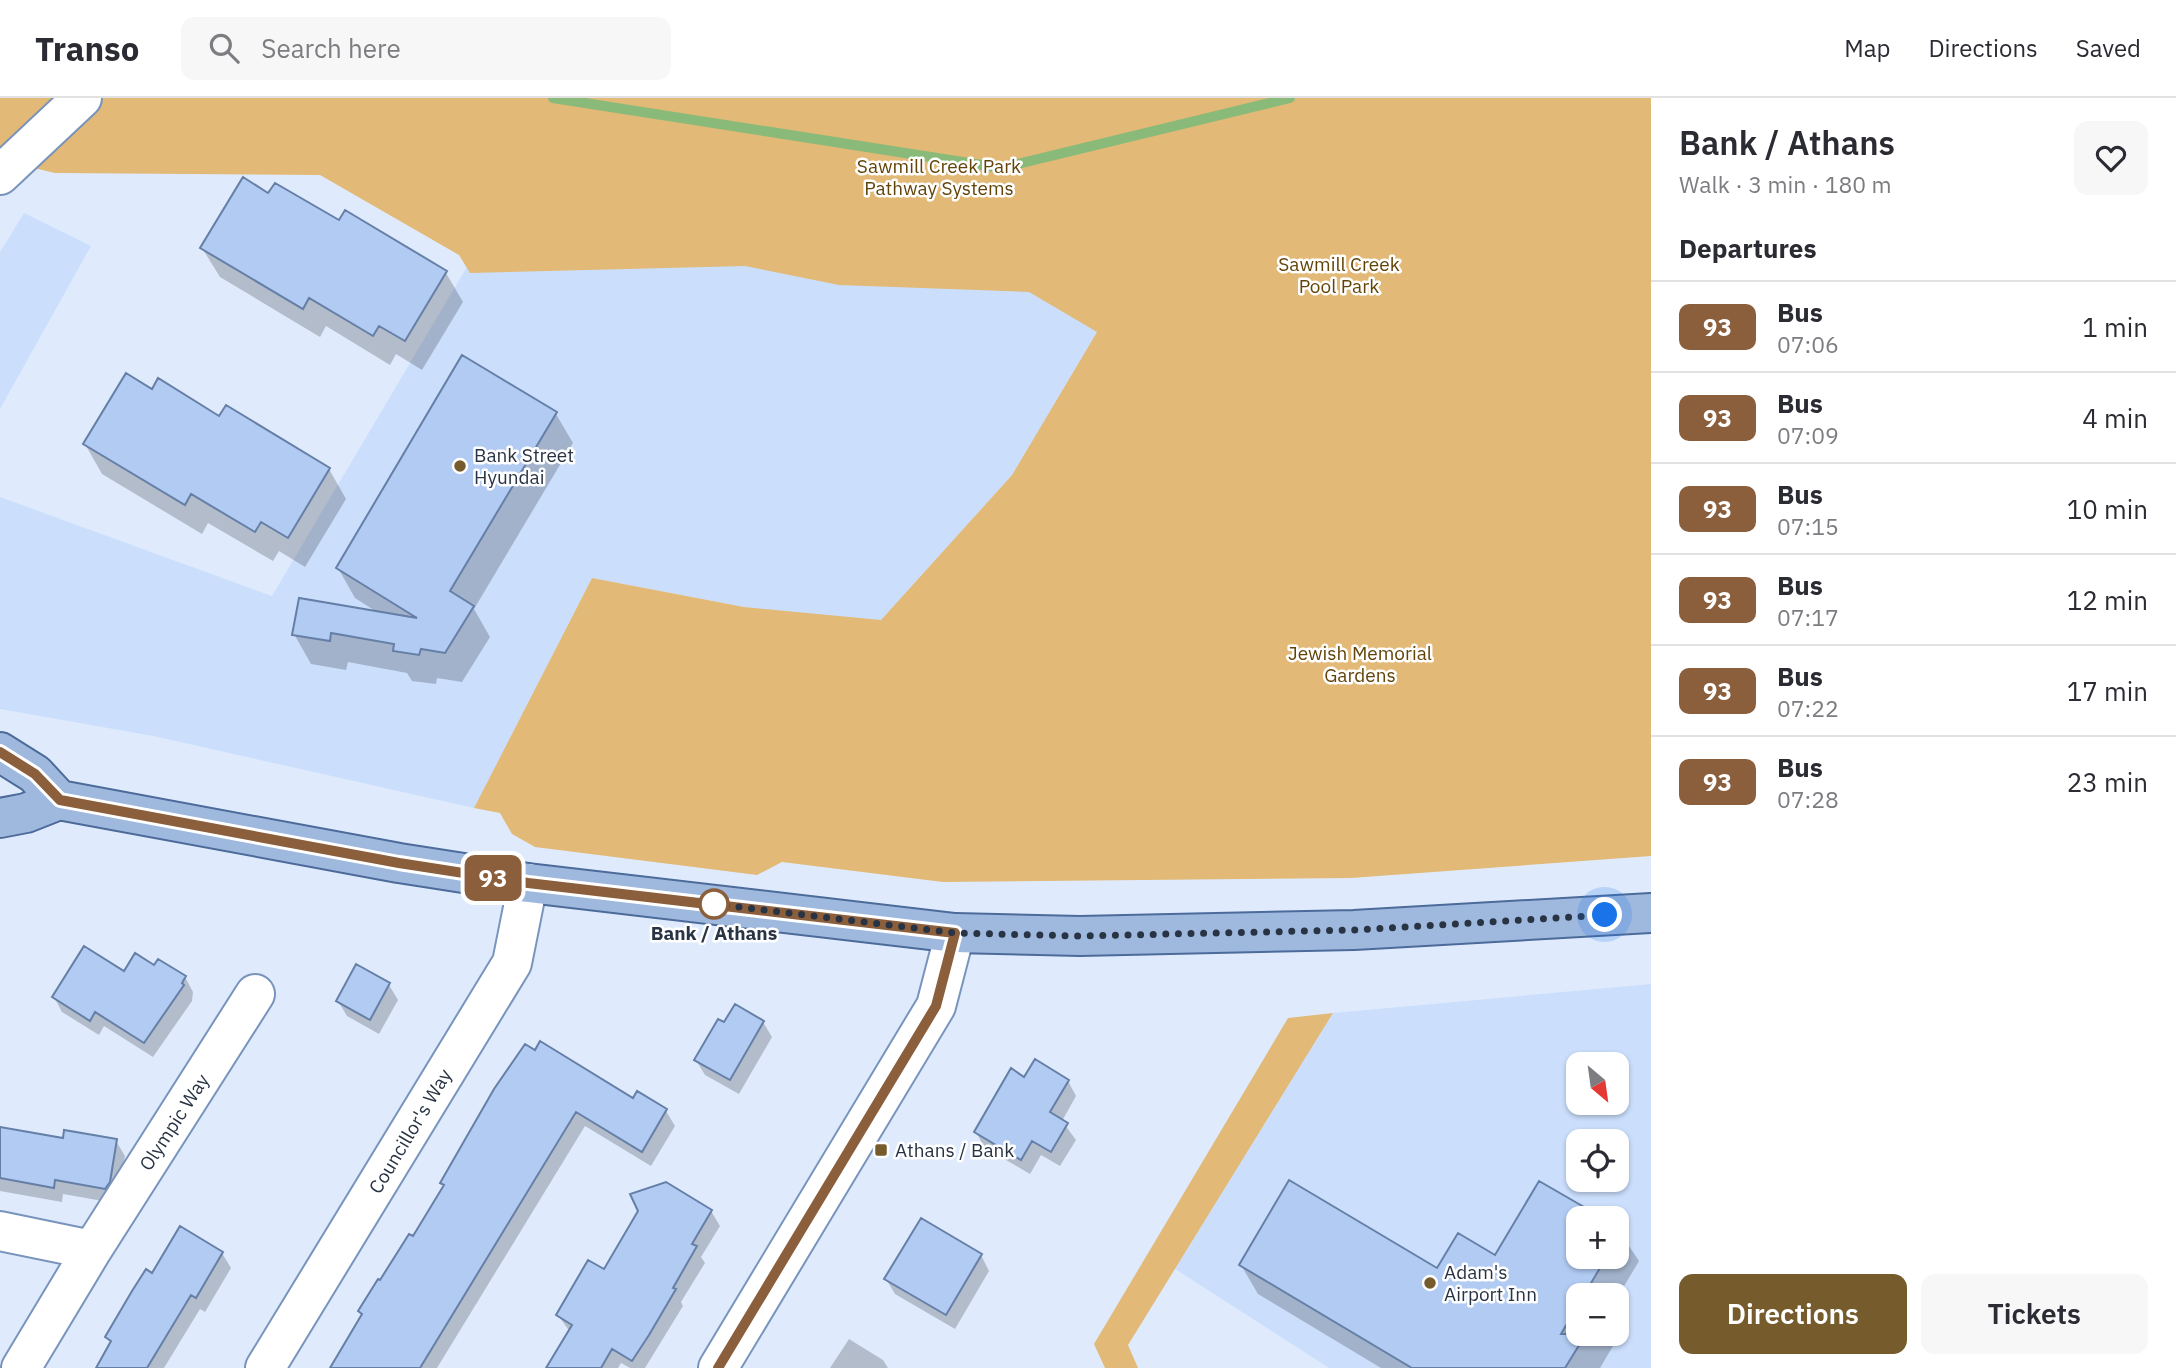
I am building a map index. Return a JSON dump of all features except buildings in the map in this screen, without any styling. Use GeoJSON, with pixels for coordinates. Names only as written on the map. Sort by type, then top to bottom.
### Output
{"type":"FeatureCollection","features":[{"type":"Feature","properties":{"kind":"main road"},"geometry":{"type":"LineString","coordinates":[[0,752],[35,774],[60,800]]}},
{"type":"Feature","properties":{"kind":"main road"},"geometry":{"type":"LineString","coordinates":[[0,818],[26,813],[60,800],[385,860],[528,883],[955,933],[1080,936],[1354,930],[1651,913]]}},
{"type":"Feature","properties":{"kind":"street"},"geometry":{"type":"LineString","coordinates":[[0,175],[82,98]]}},
{"type":"Feature","properties":{"kind":"street","name":"Councillor's Way"},"geometry":{"type":"LineString","coordinates":[[265,1368],[513,963],[528,883]]}},
{"type":"Feature","properties":{"kind":"street"},"geometry":{"type":"LineString","coordinates":[[718,1368],[936,1006],[955,933]]}},
{"type":"Feature","properties":{"kind":"street","name":"Olympic Way"},"geometry":{"type":"LineString","coordinates":[[22,1368],[92,1250],[256,994]]}},
{"type":"Feature","properties":{"kind":"street"},"geometry":{"type":"LineString","coordinates":[[0,1231],[92,1250]]}},
{"type":"Feature","properties":{"kind":"shaded area"},"geometry":{"type":"Polygon","coordinates":[[[519,179],[1173,204],[1012,475],[871,631],[592,578],[474,808],[153,736],[0,709],[0,497],[272,596],[519,179]]]}},
{"type":"Feature","properties":{"kind":"shaded area"},"geometry":{"type":"Polygon","coordinates":[[[24,213],[91,246],[0,409],[0,252],[24,213]]]}},
{"type":"Feature","properties":{"kind":"shaded area"},"geometry":{"type":"Polygon","coordinates":[[[1651,984],[1651,1368],[1329,1368],[1175,1269],[1333,1013],[1651,984]]]}},
{"type":"Feature","properties":{"kind":"green space"},"geometry":{"type":"Polygon","coordinates":[[[0,98],[1651,98],[1651,856],[1351,878],[943,882],[782,862],[757,875],[535,847],[512,834],[500,813],[474,808],[592,578],[744,607],[881,620],[1012,475],[1097,332],[1029,292],[839,285],[745,266],[470,273],[459,255],[320,175],[55,173],[0,160],[0,98]]]}},
{"type":"Feature","properties":{"kind":"green space"},"geometry":{"type":"Polygon","coordinates":[[[1333,1013],[1128,1345],[1138,1368],[1105,1368],[1094,1344],[1288,1018],[1333,1013]]]}},
{"type":"Feature","properties":{"kind":"waterway"},"geometry":{"type":"LineString","coordinates":[[553,98],[1001,168],[1290,98]]}},
{"type":"Feature","properties":{"kind":"bus line","name":"93"},"geometry":{"type":"LineString","coordinates":[[0,752],[35,774],[60,800],[399,863],[528,883],[955,933],[936,1006],[718,1368]]}},
{"type":"Feature","properties":{"kind":"place","name":"Bank Street Hyundai"},"geometry":{"type":"Point","coordinates":[460,466]}},
{"type":"Feature","properties":{"kind":"place","name":"Bank / Athans"},"geometry":{"type":"Point","coordinates":[714,904]}},
{"type":"Feature","properties":{"kind":"place","name":"Athans / Bank"},"geometry":{"type":"Point","coordinates":[881,1150]}},
{"type":"Feature","properties":{"kind":"place","name":"Adam's Airport Inn"},"geometry":{"type":"Point","coordinates":[1430,1283]}},
{"type":"Feature","properties":{"kind":"route"},"geometry":{"type":"LineString","coordinates":[[714,904],[955,933],[1080,936],[1354,930],[1605,915]]}},
{"type":"Feature","properties":{"kind":"park label","name":"Sawmill Creek Park Pathway Systems"},"geometry":{"type":"Point","coordinates":[939,177]}},
{"type":"Feature","properties":{"kind":"park label","name":"Sawmill Creek Pool Park"},"geometry":{"type":"Point","coordinates":[1339,275]}},
{"type":"Feature","properties":{"kind":"park label","name":"Jewish Memorial Gardens"},"geometry":{"type":"Point","coordinates":[1360,664]}}]}
